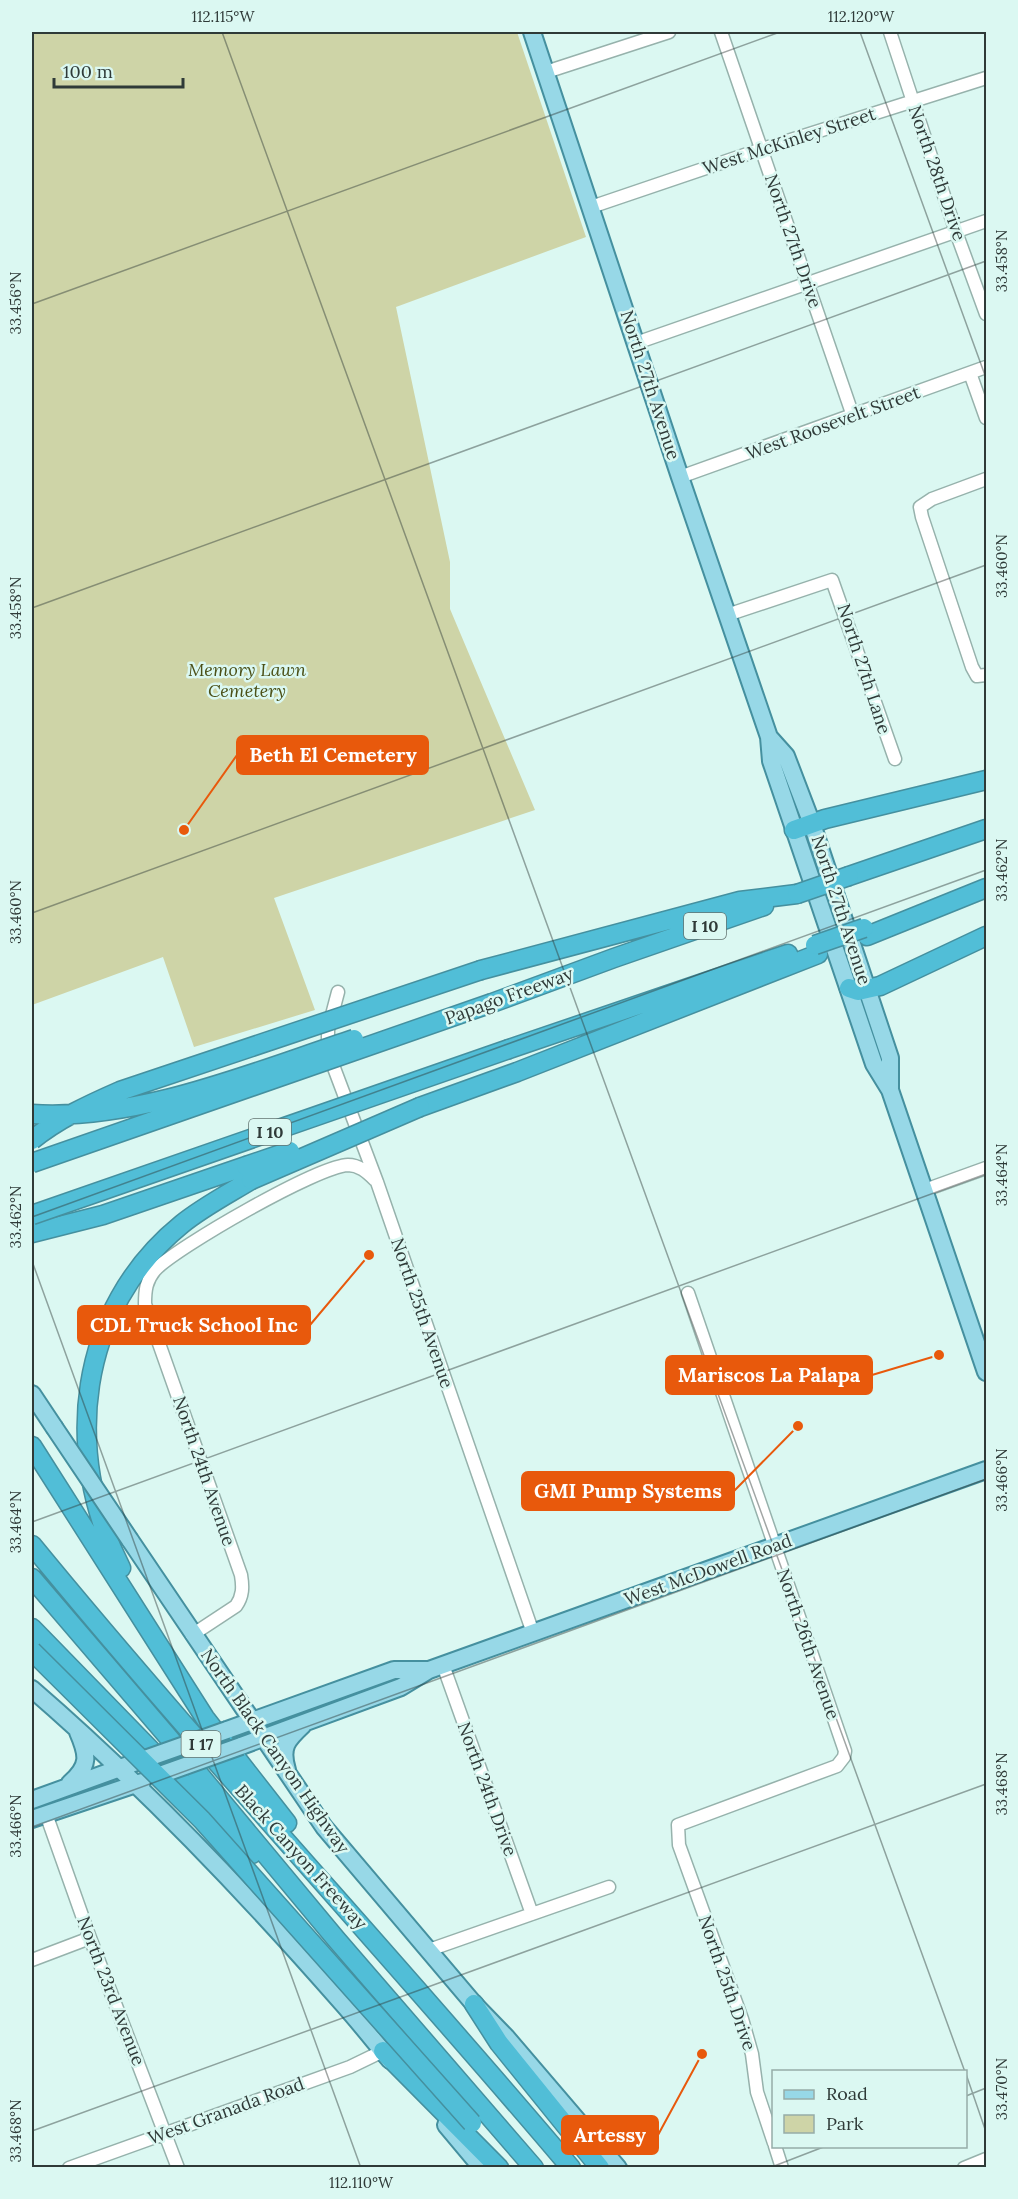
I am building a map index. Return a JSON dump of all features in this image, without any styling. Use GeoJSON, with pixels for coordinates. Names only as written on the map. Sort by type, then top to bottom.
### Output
{"type":"FeatureCollection","features":[{"type":"Feature","properties":{"kind":"highway"},"geometry":{"type":"LineString","coordinates":[[794,830],[987,780]]}},
{"type":"Feature","properties":{"kind":"highway","name":"Papago Freeway"},"geometry":{"type":"LineString","coordinates":[[32,1163],[491,999],[987,829]]}},
{"type":"Feature","properties":{"kind":"highway","name":"I 10"},"geometry":{"type":"LineString","coordinates":[[32,1215],[509,1049],[817,950],[987,888]]}},
{"type":"Feature","properties":{"kind":"highway"},"geometry":{"type":"LineString","coordinates":[[32,1140],[83,1107],[120,1091],[481,970],[740,901],[797,894]]}},
{"type":"Feature","properties":{"kind":"highway"},"geometry":{"type":"LineString","coordinates":[[849,988],[858,992],[867,990],[987,936]]}},
{"type":"Feature","properties":{"kind":"highway"},"geometry":{"type":"LineString","coordinates":[[32,1233],[249,1173],[517,1072],[817,950]]}},
{"type":"Feature","properties":{"kind":"highway"},"geometry":{"type":"LineString","coordinates":[[32,1114],[83,1114],[166,1098],[491,999]]}},
{"type":"Feature","properties":{"kind":"highway"},"geometry":{"type":"LineString","coordinates":[[151,1632],[104,1529],[92,1487],[86,1444],[87,1401],[94,1360],[119,1298],[138,1269],[182,1224],[249,1173]]}},
{"type":"Feature","properties":{"kind":"highway"},"geometry":{"type":"LineString","coordinates":[[32,1446],[205,1718],[375,1939]]}},
{"type":"Feature","properties":{"kind":"highway","name":"Black Canyon Freeway"},"geometry":{"type":"LineString","coordinates":[[32,1545],[181,1721],[375,1939],[571,2168]]}},
{"type":"Feature","properties":{"kind":"highway","name":"Black Canyon Freeway"},"geometry":{"type":"LineString","coordinates":[[32,1578],[336,1939],[534,2168]]}},
{"type":"Feature","properties":{"kind":"highway"},"geometry":{"type":"LineString","coordinates":[[50,1600],[60,1603],[78,1623],[549,2168]]}},
{"type":"Feature","properties":{"kind":"highway"},"geometry":{"type":"LineString","coordinates":[[32,1628],[336,1939]]}},
{"type":"Feature","properties":{"kind":"highway"},"geometry":{"type":"LineString","coordinates":[[32,1651],[202,1820],[510,2168]]}},
{"type":"Feature","properties":{"kind":"highway"},"geometry":{"type":"LineString","coordinates":[[474,2004],[499,2043],[600,2168]]}},
{"type":"Feature","properties":{"kind":"highway"},"geometry":{"type":"LineString","coordinates":[[383,2051],[499,2168]]}},
{"type":"Feature","properties":{"kind":"main road","name":"North 27th Avenue"},"geometry":{"type":"LineString","coordinates":[[532,32],[769,737],[771,761],[794,830],[874,1064],[890,1090],[987,1372]]}},
{"type":"Feature","properties":{"kind":"main road","name":"North 27th Avenue"},"geometry":{"type":"LineString","coordinates":[[769,737],[786,756],[812,824],[890,1058],[890,1090]]}},
{"type":"Feature","properties":{"kind":"main road","name":"North Black Canyon Highway"},"geometry":{"type":"LineString","coordinates":[[32,1394],[192,1635],[324,1827],[474,2004],[506,2037],[618,2168]]}},
{"type":"Feature","properties":{"kind":"main road","name":"West McDowell Road"},"geometry":{"type":"LineString","coordinates":[[39,1817],[134,1785],[400,1688],[436,1668],[987,1470]]}},
{"type":"Feature","properties":{"kind":"main road","name":"West McDowell Road"},"geometry":{"type":"LineString","coordinates":[[32,1800],[394,1670],[436,1668]]}},
{"type":"Feature","properties":{"kind":"main road"},"geometry":{"type":"LineString","coordinates":[[32,1689],[77,1728],[169,1816],[217,1866],[344,2004],[482,2168]]}},
{"type":"Feature","properties":{"kind":"main road"},"geometry":{"type":"LineString","coordinates":[[290,1779],[284,1748],[289,1738],[305,1723]]}},
{"type":"Feature","properties":{"kind":"main road"},"geometry":{"type":"LineString","coordinates":[[64,1788],[79,1775],[85,1765],[85,1750],[77,1728]]}},
{"type":"Feature","properties":{"kind":"street"},"geometry":{"type":"LineString","coordinates":[[546,72],[669,32]]}},
{"type":"Feature","properties":{"kind":"street","name":"North 27th Drive"},"geometry":{"type":"LineString","coordinates":[[721,32],[853,416]]}},
{"type":"Feature","properties":{"kind":"street","name":"North 28th Drive"},"geometry":{"type":"LineString","coordinates":[[890,32],[956,232],[987,314]]}},
{"type":"Feature","properties":{"kind":"street","name":"West McKinley Street"},"geometry":{"type":"LineString","coordinates":[[591,207],[762,149],[987,78]]}},
{"type":"Feature","properties":{"kind":"street"},"geometry":{"type":"LineString","coordinates":[[636,343],[987,221]]}},
{"type":"Feature","properties":{"kind":"street","name":"West Roosevelt Street"},"geometry":{"type":"LineString","coordinates":[[680,477],[987,367]]}},
{"type":"Feature","properties":{"kind":"street"},"geometry":{"type":"LineString","coordinates":[[970,373],[987,418]]}},
{"type":"Feature","properties":{"kind":"street"},"geometry":{"type":"LineString","coordinates":[[982,675],[972,668],[920,507],[932,499],[987,479]]}},
{"type":"Feature","properties":{"kind":"street","name":"North 27th Lane"},"geometry":{"type":"LineString","coordinates":[[727,615],[832,580],[895,759]]}},
{"type":"Feature","properties":{"kind":"street","name":"North 25th Avenue"},"geometry":{"type":"LineString","coordinates":[[338,992],[328,1030],[328,1052],[377,1182],[533,1633]]}},
{"type":"Feature","properties":{"kind":"street","name":"North 24th Avenue"},"geometry":{"type":"LineString","coordinates":[[192,1635],[236,1606],[242,1591],[242,1575],[145,1304],[146,1285],[155,1271],[184,1248],[245,1211],[327,1170],[351,1165],[361,1168],[377,1182]]}},
{"type":"Feature","properties":{"kind":"street"},"geometry":{"type":"LineString","coordinates":[[925,1190],[987,1168]]}},
{"type":"Feature","properties":{"kind":"street","name":"North 26th Avenue"},"geometry":{"type":"LineString","coordinates":[[678,1825],[837,1766],[844,1758],[845,1751],[688,1293]]}},
{"type":"Feature","properties":{"kind":"street","name":"North 24th Drive"},"geometry":{"type":"LineString","coordinates":[[436,1668],[532,1914]]}},
{"type":"Feature","properties":{"kind":"street","name":"North 23rd Avenue"},"geometry":{"type":"LineString","coordinates":[[39,1817],[90,1938],[178,2168]]}},
{"type":"Feature","properties":{"kind":"street","name":"North 25th Drive"},"geometry":{"type":"LineString","coordinates":[[678,1825],[679,1845],[742,2019],[752,2054],[757,2092],[772,2139]]}},
{"type":"Feature","properties":{"kind":"street"},"geometry":{"type":"LineString","coordinates":[[429,1950],[609,1887]]}},
{"type":"Feature","properties":{"kind":"street"},"geometry":{"type":"LineString","coordinates":[[32,1960],[90,1938]]}},
{"type":"Feature","properties":{"kind":"street","name":"West Granada Road"},"geometry":{"type":"LineString","coordinates":[[69,2168],[350,2067],[383,2051]]}},
{"type":"Feature","properties":{"kind":"street","name":"North 25th Drive"},"geometry":{"type":"LineString","coordinates":[[775,2148],[782,2168]]}},
{"type":"Feature","properties":{"kind":"street"},"geometry":{"type":"LineString","coordinates":[[964,2168],[987,2159]]}},
{"type":"Feature","properties":{"kind":"green space","name":"Memory Lawn Cemetery"},"geometry":{"type":"Polygon","coordinates":[[[32,32],[517,32],[586,237],[396,307],[450,562],[450,609],[535,810],[274,898],[315,1010],[194,1047],[163,957],[32,1005],[32,32]]]}},
{"type":"Feature","properties":{"kind":"place","name":"Beth El Cemetery"},"geometry":{"type":"Point","coordinates":[184,830]}},
{"type":"Feature","properties":{"kind":"place","name":"CDL Truck School Inc"},"geometry":{"type":"Point","coordinates":[369,1255]}},
{"type":"Feature","properties":{"kind":"place","name":"Mariscos La Palapa"},"geometry":{"type":"Point","coordinates":[939,1355]}},
{"type":"Feature","properties":{"kind":"place","name":"GMI Pump Systems"},"geometry":{"type":"Point","coordinates":[798,1426]}},
{"type":"Feature","properties":{"kind":"place","name":"Artessy"},"geometry":{"type":"Point","coordinates":[702,2054]}}]}
